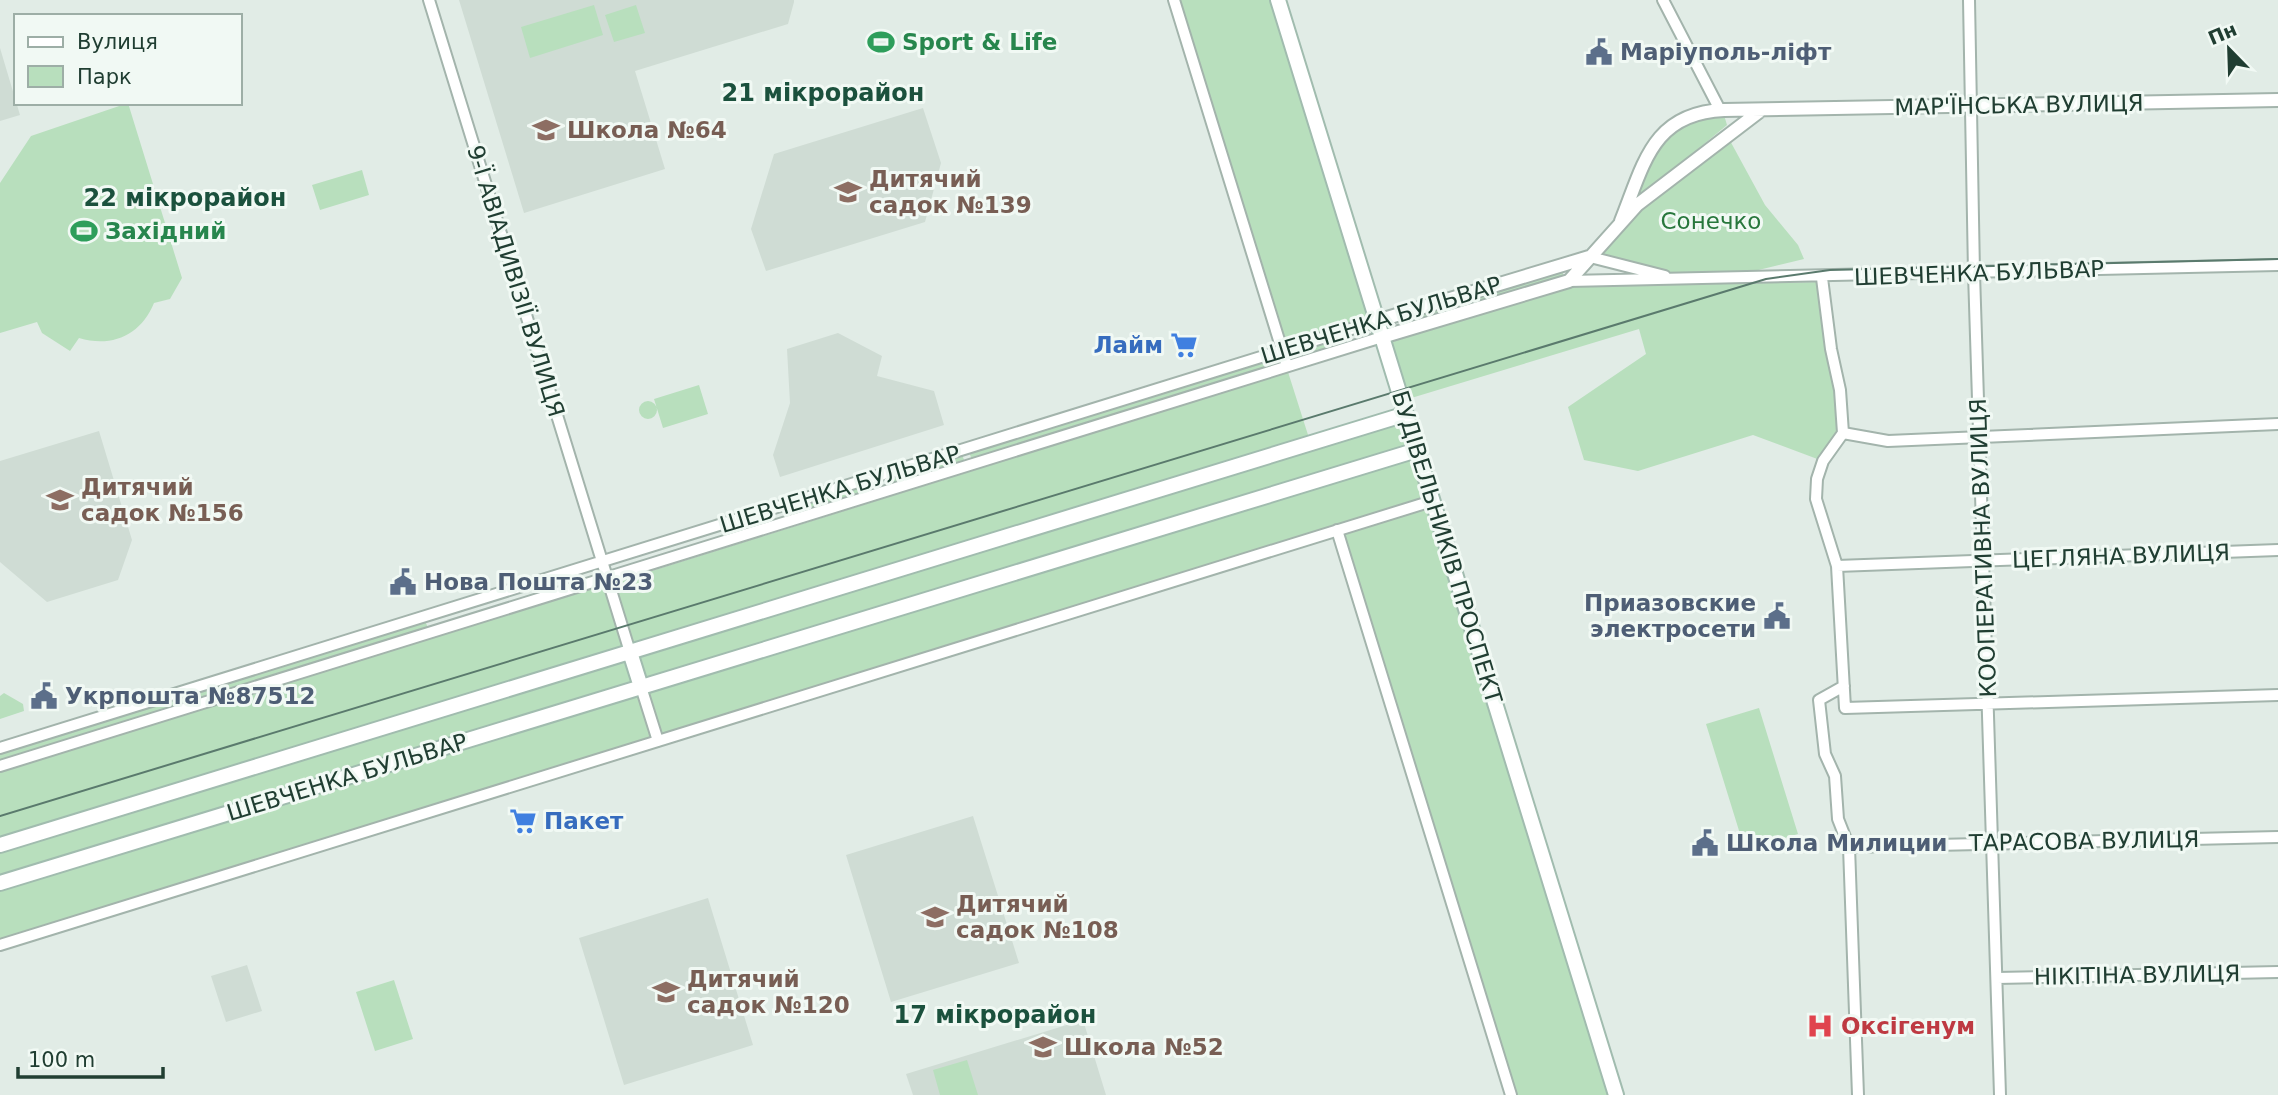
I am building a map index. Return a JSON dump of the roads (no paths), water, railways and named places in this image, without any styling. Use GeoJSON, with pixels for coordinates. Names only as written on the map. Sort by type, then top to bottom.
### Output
{"type":"FeatureCollection","features":[{"type":"Feature","properties":{"kind":"main road","name":"БУДІВЕЛЬНИКІВ ПРОСПЕКТ"},"geometry":{"type":"LineString","coordinates":[[1278,0],[1615,1095]]}},
{"type":"Feature","properties":{"kind":"main road","name":"ШЕВЧЕНКА БУЛЬВАР"},"geometry":{"type":"LineString","coordinates":[[0,845],[1406,414]]}},
{"type":"Feature","properties":{"kind":"main road","name":"ШЕВЧЕНКА БУЛЬВАР"},"geometry":{"type":"LineString","coordinates":[[0,883],[1417,450]]}},
{"type":"Feature","properties":{"kind":"main road"},"geometry":{"type":"LineString","coordinates":[[630,652],[641,687]]}},
{"type":"Feature","properties":{"kind":"street","name":"9-Ї АВІАДИВІЗІЇ ВУЛИЦЯ"},"geometry":{"type":"LineString","coordinates":[[429,0],[630,652]]}},
{"type":"Feature","properties":{"kind":"street"},"geometry":{"type":"LineString","coordinates":[[1174,0],[1287,366]]}},
{"type":"Feature","properties":{"kind":"street"},"geometry":{"type":"LineString","coordinates":[[1663,0],[1720,110]]}},
{"type":"Feature","properties":{"kind":"street","name":"КООПЕРАТИВНА ВУЛИЦЯ"},"geometry":{"type":"LineString","coordinates":[[1969,0],[1974,273],[2000,1095]]}},
{"type":"Feature","properties":{"kind":"street","name":"МАР'ЇНСЬКА ВУЛИЦЯ"},"geometry":{"type":"LineString","coordinates":[[1621,221],[1658,138],[1679,120],[1720,110],[2278,100]]}},
{"type":"Feature","properties":{"kind":"street"},"geometry":{"type":"LineString","coordinates":[[1569,281],[1621,221],[1674,175],[1760,111]]}},
{"type":"Feature","properties":{"kind":"street","name":"ШЕВЧЕНКА БУЛЬВАР"},"geometry":{"type":"LineString","coordinates":[[0,748],[1590,257],[1681,279]]}},
{"type":"Feature","properties":{"kind":"street","name":"ШЕВЧЕНКА БУЛЬВАР"},"geometry":{"type":"LineString","coordinates":[[0,766],[1569,281],[1822,278],[2278,265]]}},
{"type":"Feature","properties":{"kind":"street"},"geometry":{"type":"LineString","coordinates":[[1822,278],[1831,349],[1840,390],[1843,433],[1823,461],[1817,479],[1816,499],[1837,566],[1845,708],[2278,695]]}},
{"type":"Feature","properties":{"kind":"street"},"geometry":{"type":"LineString","coordinates":[[1843,433],[1888,441],[2278,424]]}},
{"type":"Feature","properties":{"kind":"street"},"geometry":{"type":"LineString","coordinates":[[0,945],[1432,501]]}},
{"type":"Feature","properties":{"kind":"street"},"geometry":{"type":"LineString","coordinates":[[778,508],[783,525]]}},
{"type":"Feature","properties":{"kind":"street"},"geometry":{"type":"LineString","coordinates":[[1337,530],[1511,1095]]}},
{"type":"Feature","properties":{"kind":"street","name":"ЦЕГЛЯНА ВУЛИЦЯ"},"geometry":{"type":"LineString","coordinates":[[1837,566],[2278,550]]}},
{"type":"Feature","properties":{"kind":"street"},"geometry":{"type":"LineString","coordinates":[[428,616],[433,633]]}},
{"type":"Feature","properties":{"kind":"street"},"geometry":{"type":"LineString","coordinates":[[1844,686],[1819,700],[1825,754],[1835,776],[1838,819],[1849,847],[1858,1095]]}},
{"type":"Feature","properties":{"kind":"street"},"geometry":{"type":"LineString","coordinates":[[641,687],[657,741]]}},
{"type":"Feature","properties":{"kind":"street","name":"ТАРАСОВА ВУЛИЦЯ"},"geometry":{"type":"LineString","coordinates":[[1849,847],[2278,836]]}},
{"type":"Feature","properties":{"kind":"street","name":"НІКІТІНА ВУЛИЦЯ"},"geometry":{"type":"LineString","coordinates":[[1997,978],[2278,972]]}},
{"type":"Feature","properties":{"kind":"tram line"},"geometry":{"type":"LineString","coordinates":[[0,816],[1766,279],[1830,270],[2278,259]]}},
{"type":"Feature","properties":{"kind":"place","name":"Sport & Life"},"geometry":{"type":"Point","coordinates":[881,42]}},
{"type":"Feature","properties":{"kind":"place","name":"Маріуполь-ліфт"},"geometry":{"type":"Point","coordinates":[1599,52]}},
{"type":"Feature","properties":{"kind":"place","name":"Школа №64"},"geometry":{"type":"Point","coordinates":[546,130]}},
{"type":"Feature","properties":{"kind":"place","name":"Дитячий садок №139"},"geometry":{"type":"Point","coordinates":[848,192]}},
{"type":"Feature","properties":{"kind":"place","name":"Західний"},"geometry":{"type":"Point","coordinates":[84,231]}},
{"type":"Feature","properties":{"kind":"place","name":"Лайм"},"geometry":{"type":"Point","coordinates":[1184,345]}},
{"type":"Feature","properties":{"kind":"place","name":"Дитячий садок №156"},"geometry":{"type":"Point","coordinates":[60,500]}},
{"type":"Feature","properties":{"kind":"place","name":"Нова Пошта №23"},"geometry":{"type":"Point","coordinates":[403,582]}},
{"type":"Feature","properties":{"kind":"place","name":"Приазовские электросети"},"geometry":{"type":"Point","coordinates":[1777,616]}},
{"type":"Feature","properties":{"kind":"place","name":"Укрпошта №87512"},"geometry":{"type":"Point","coordinates":[44,696]}},
{"type":"Feature","properties":{"kind":"place","name":"Пакет"},"geometry":{"type":"Point","coordinates":[523,821]}},
{"type":"Feature","properties":{"kind":"place","name":"Школа Милиции"},"geometry":{"type":"Point","coordinates":[1705,843]}},
{"type":"Feature","properties":{"kind":"place","name":"Дитячий садок №108"},"geometry":{"type":"Point","coordinates":[935,917]}},
{"type":"Feature","properties":{"kind":"place","name":"Дитячий садок №120"},"geometry":{"type":"Point","coordinates":[666,992]}},
{"type":"Feature","properties":{"kind":"place","name":"Оксігенум"},"geometry":{"type":"Point","coordinates":[1820,1026]}},
{"type":"Feature","properties":{"kind":"place","name":"Школа №52"},"geometry":{"type":"Point","coordinates":[1043,1047]}},
{"type":"Feature","properties":{"kind":"district","name":"21 мікрорайон"},"geometry":{"type":"Point","coordinates":[823,93]}},
{"type":"Feature","properties":{"kind":"district","name":"22 мікрорайон"},"geometry":{"type":"Point","coordinates":[185,198]}},
{"type":"Feature","properties":{"kind":"district","name":"17 мікрорайон"},"geometry":{"type":"Point","coordinates":[995,1015]}},
{"type":"Feature","properties":{"kind":"park label","name":"Сонечко"},"geometry":{"type":"Point","coordinates":[1711,221]}}]}
